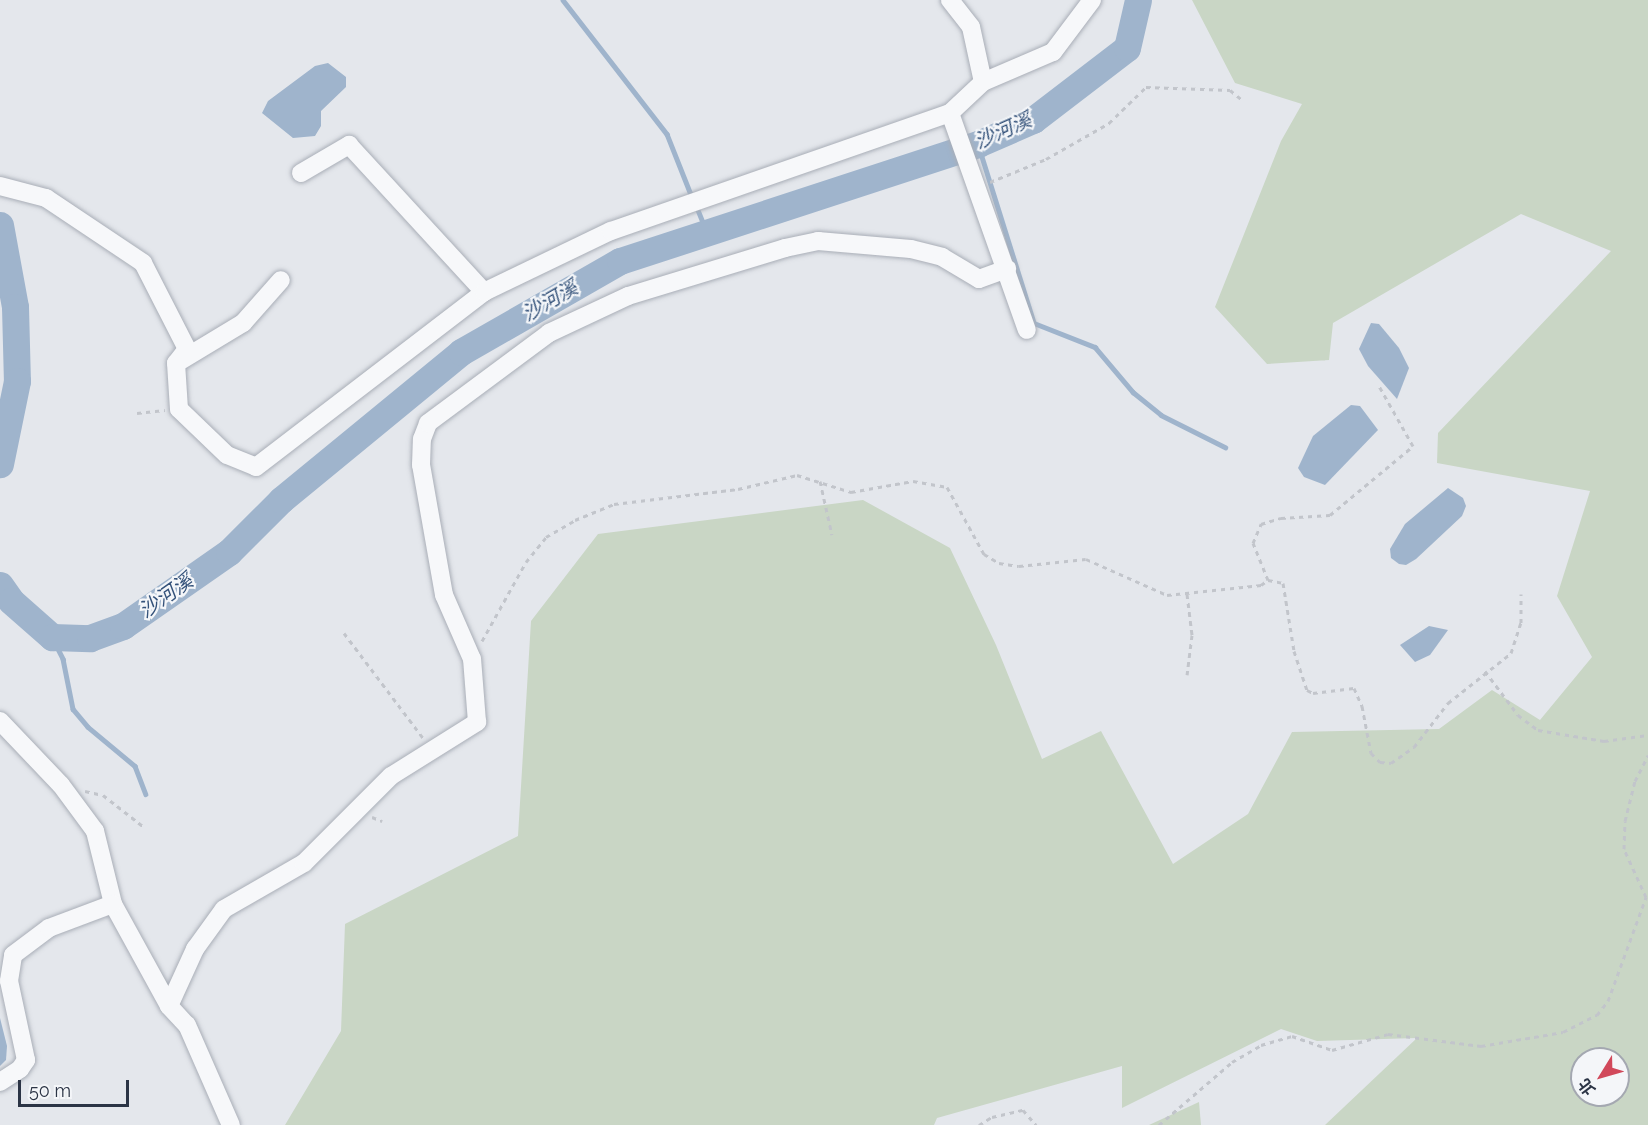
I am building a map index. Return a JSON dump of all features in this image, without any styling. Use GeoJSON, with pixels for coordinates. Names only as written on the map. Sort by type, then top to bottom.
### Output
{"type":"FeatureCollection","features":[{"type":"Feature","properties":{"kind":"street"},"geometry":{"type":"LineString","coordinates":[[950,0],[971,27],[983,82]]}},
{"type":"Feature","properties":{"kind":"street"},"geometry":{"type":"LineString","coordinates":[[0,186],[46,198],[143,263],[187,349],[176,363],[179,409],[227,455],[256,467],[484,292],[611,231],[950,113],[983,82],[1053,52],[1092,0]]}},
{"type":"Feature","properties":{"kind":"street"},"geometry":{"type":"LineString","coordinates":[[950,113],[976,180],[1027,330]]}},
{"type":"Feature","properties":{"kind":"street"},"geometry":{"type":"LineString","coordinates":[[301,172],[349,145],[484,292]]}},
{"type":"Feature","properties":{"kind":"street"},"geometry":{"type":"LineString","coordinates":[[169,1006],[195,949],[224,909],[304,863],[392,776],[431,749],[477,722],[472,659],[444,595],[420,465],[422,439],[428,423],[540,340],[628,296],[818,241],[911,249],[942,257],[980,279],[1007,269]]}},
{"type":"Feature","properties":{"kind":"street"},"geometry":{"type":"LineString","coordinates":[[176,363],[243,323],[280,280]]}},
{"type":"Feature","properties":{"kind":"street"},"geometry":{"type":"LineString","coordinates":[[0,721],[61,785],[95,831],[113,904],[169,1006],[187,1025],[231,1125]]}},
{"type":"Feature","properties":{"kind":"street"},"geometry":{"type":"LineString","coordinates":[[0,1082],[20,1069],[26,1060],[9,981],[14,955],[49,928],[113,904]]}},
{"type":"Feature","properties":{"kind":"path"},"geometry":{"type":"LineString","coordinates":[[976,180],[994,182],[1046,159],[1109,123],[1146,87],[1230,90],[1241,99]]}},
{"type":"Feature","properties":{"kind":"path"},"geometry":{"type":"LineString","coordinates":[[1268,580],[1253,543],[1261,524],[1281,518],[1330,515],[1413,446],[1378,384]]}},
{"type":"Feature","properties":{"kind":"path"},"geometry":{"type":"LineString","coordinates":[[137,412],[179,409]]}},
{"type":"Feature","properties":{"kind":"path"},"geometry":{"type":"LineString","coordinates":[[472,659],[526,562],[546,537],[575,520],[614,504],[727,490],[797,475],[851,492],[914,481],[947,487],[984,554],[999,563],[1019,566],[1086,559],[1167,595],[1261,585],[1268,580],[1283,583],[1294,651],[1307,690],[1313,693],[1354,688],[1362,706],[1371,753],[1380,762],[1391,763],[1414,747],[1448,703],[1485,671],[1511,653],[1521,624],[1521,594]]}},
{"type":"Feature","properties":{"kind":"path"},"geometry":{"type":"LineString","coordinates":[[820,481],[832,535]]}},
{"type":"Feature","properties":{"kind":"path"},"geometry":{"type":"LineString","coordinates":[[1186,594],[1191,635],[1188,675]]}},
{"type":"Feature","properties":{"kind":"path"},"geometry":{"type":"LineString","coordinates":[[344,633],[431,749]]}},
{"type":"Feature","properties":{"kind":"path"},"geometry":{"type":"LineString","coordinates":[[1485,671],[1518,715],[1538,730],[1604,741],[1648,735]]}},
{"type":"Feature","properties":{"kind":"path"},"geometry":{"type":"LineString","coordinates":[[1159,1125],[1232,1062],[1261,1045],[1292,1036],[1332,1050],[1388,1034],[1480,1046],[1527,1041],[1563,1032],[1597,1015],[1608,1001],[1646,897],[1624,849],[1625,821],[1635,781],[1648,755]]}},
{"type":"Feature","properties":{"kind":"path"},"geometry":{"type":"LineString","coordinates":[[61,785],[103,795],[144,827]]}},
{"type":"Feature","properties":{"kind":"path"},"geometry":{"type":"LineString","coordinates":[[979,1125],[992,1117],[1023,1110],[1036,1125]]}},
{"type":"Feature","properties":{"kind":"green space"},"geometry":{"type":"Polygon","coordinates":[[[1192,0],[1648,0],[1648,1125],[1325,1125],[1417,1038],[1317,1041],[1281,1029],[1122,1108],[1122,1066],[937,1118],[934,1125],[285,1125],[341,1031],[345,924],[518,836],[531,621],[598,534],[863,500],[950,548],[996,645],[1042,759],[1101,731],[1173,864],[1248,814],[1292,732],[1439,729],[1492,690],[1540,720],[1592,657],[1557,596],[1590,491],[1437,463],[1438,433],[1611,251],[1521,214],[1333,323],[1329,360],[1267,364],[1215,307],[1281,141],[1302,104],[1235,83],[1192,0]]]}},
{"type":"Feature","properties":{"kind":"green space"},"geometry":{"type":"Polygon","coordinates":[[[1199,1102],[1201,1125],[1149,1125],[1199,1102]]]}},
{"type":"Feature","properties":{"kind":"water"},"geometry":{"type":"Polygon","coordinates":[[[328,63],[346,77],[346,87],[321,111],[321,126],[315,136],[293,138],[262,113],[268,101],[315,66],[328,63]]]}},
{"type":"Feature","properties":{"kind":"water"},"geometry":{"type":"Polygon","coordinates":[[[1371,323],[1379,324],[1399,348],[1409,368],[1397,399],[1368,366],[1359,349],[1371,323]]]}},
{"type":"Feature","properties":{"kind":"water"},"geometry":{"type":"Polygon","coordinates":[[[1351,405],[1360,406],[1378,430],[1325,485],[1304,477],[1298,468],[1313,436],[1351,405]]]}},
{"type":"Feature","properties":{"kind":"water"},"geometry":{"type":"Polygon","coordinates":[[[1448,488],[1463,498],[1466,506],[1462,516],[1416,559],[1406,565],[1399,564],[1391,558],[1390,549],[1405,524],[1448,488]]]}},
{"type":"Feature","properties":{"kind":"water"},"geometry":{"type":"Polygon","coordinates":[[[1429,626],[1448,630],[1430,655],[1415,662],[1400,645],[1429,626]]]}},
{"type":"Feature","properties":{"kind":"water"},"geometry":{"type":"Polygon","coordinates":[[[0,1018],[7,1046],[6,1060],[0,1066],[0,1018]]]}},
{"type":"Feature","properties":{"kind":"waterway"},"geometry":{"type":"LineString","coordinates":[[563,0],[667,134],[692,197]]}},
{"type":"Feature","properties":{"kind":"waterway","name":"沙河溪"},"geometry":{"type":"LineString","coordinates":[[0,585],[11,601],[52,637],[90,638],[123,626],[229,552],[281,500],[461,352],[620,261],[978,144],[1033,120],[1127,48],[1138,0]]}},
{"type":"Feature","properties":{"kind":"waterway"},"geometry":{"type":"LineString","coordinates":[[978,144],[1034,323],[1095,347],[1133,392],[1161,415],[1225,447]]}},
{"type":"Feature","properties":{"kind":"waterway"},"geometry":{"type":"LineString","coordinates":[[696,205],[706,230]]}},
{"type":"Feature","properties":{"kind":"waterway","name":"沙河溪"},"geometry":{"type":"LineString","coordinates":[[0,225],[15,307],[17,381],[0,464]]}},
{"type":"Feature","properties":{"kind":"waterway"},"geometry":{"type":"LineString","coordinates":[[52,637],[63,659],[73,709],[88,727],[135,766],[146,794]]}}]}
